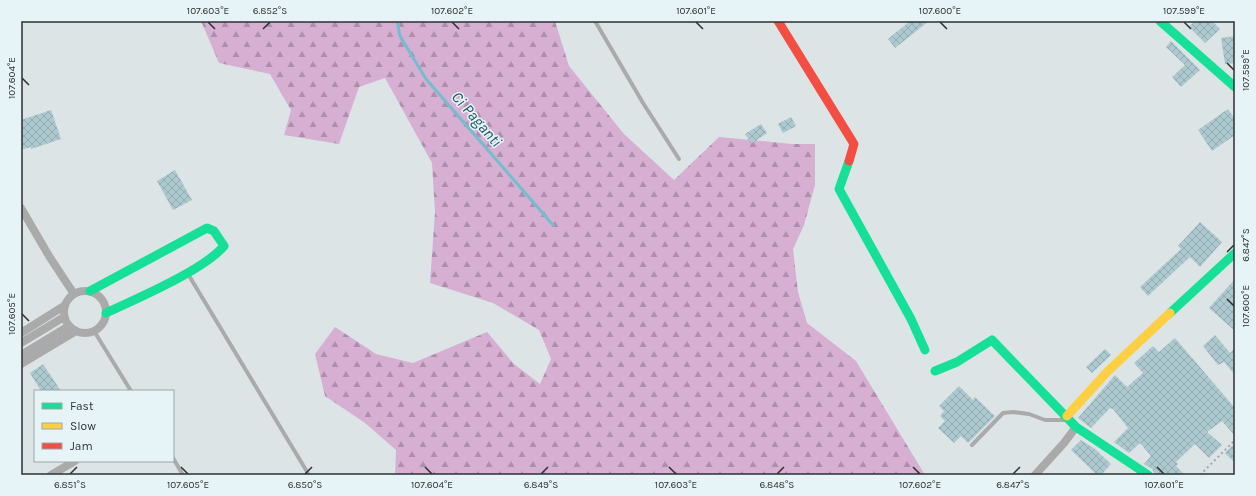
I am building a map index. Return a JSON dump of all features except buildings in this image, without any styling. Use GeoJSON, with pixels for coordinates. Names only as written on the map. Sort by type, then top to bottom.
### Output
{"type":"FeatureCollection","features":[{"type":"Feature","properties":{"kind":"street"},"geometry":{"type":"LineString","coordinates":[[778,21],[854,144],[854,148],[840,182],[839,189],[911,319],[925,350]]}},
{"type":"Feature","properties":{"kind":"street"},"geometry":{"type":"LineString","coordinates":[[1160,21],[1235,87]]}},
{"type":"Feature","properties":{"kind":"street"},"geometry":{"type":"LineString","coordinates":[[21,208],[49,256],[74,294]]}},
{"type":"Feature","properties":{"kind":"street"},"geometry":{"type":"LineString","coordinates":[[21,333],[64,306],[68,299],[79,291],[90,291],[207,228],[214,231],[224,246],[223,249],[187,272],[106,313]]}},
{"type":"Feature","properties":{"kind":"street"},"geometry":{"type":"LineString","coordinates":[[1035,475],[1064,443],[1071,421],[1108,371],[1235,254]]}},
{"type":"Feature","properties":{"kind":"street"},"geometry":{"type":"LineString","coordinates":[[64,306],[64,317],[69,326],[76,331],[85,333],[94,331],[100,327],[106,313],[102,299],[90,291]]}},
{"type":"Feature","properties":{"kind":"street"},"geometry":{"type":"LineString","coordinates":[[21,343],[64,317]]}},
{"type":"Feature","properties":{"kind":"street"},"geometry":{"type":"LineString","coordinates":[[21,355],[69,326]]}},
{"type":"Feature","properties":{"kind":"street"},"geometry":{"type":"LineString","coordinates":[[21,364],[76,331]]}},
{"type":"Feature","properties":{"kind":"street"},"geometry":{"type":"LineString","coordinates":[[935,371],[957,362],[990,339],[1071,421],[1148,475]]}},
{"type":"Feature","properties":{"kind":"street"},"geometry":{"type":"LineString","coordinates":[[51,475],[73,462]]}},
{"type":"Feature","properties":{"kind":"lane"},"geometry":{"type":"LineString","coordinates":[[596,21],[643,103],[679,159]]}},
{"type":"Feature","properties":{"kind":"lane"},"geometry":{"type":"LineString","coordinates":[[187,272],[308,475]]}},
{"type":"Feature","properties":{"kind":"lane"},"geometry":{"type":"LineString","coordinates":[[94,331],[130,390]]}},
{"type":"Feature","properties":{"kind":"lane"},"geometry":{"type":"LineString","coordinates":[[972,445],[1003,413],[1014,412],[1030,414],[1045,420],[1071,421]]}},
{"type":"Feature","properties":{"kind":"lane"},"geometry":{"type":"LineString","coordinates":[[174,460],[184,475]]}},
{"type":"Feature","properties":{"kind":"path"},"geometry":{"type":"LineString","coordinates":[[1200,475],[1235,440]]}},
{"type":"Feature","properties":{"kind":"green space"},"geometry":{"type":"Polygon","coordinates":[[[201,21],[555,21],[569,66],[624,134],[674,180],[719,137],[792,144],[815,144],[815,185],[804,225],[793,249],[798,292],[807,323],[856,361],[925,475],[395,475],[396,450],[365,423],[325,396],[315,354],[335,327],[376,354],[413,363],[487,332],[514,364],[540,384],[551,359],[539,330],[493,303],[430,283],[435,212],[432,163],[385,78],[359,87],[339,144],[284,135],[291,110],[270,74],[219,63],[201,21]]]}},
{"type":"Feature","properties":{"kind":"waterway","name":"Ci Paganti"},"geometry":{"type":"LineString","coordinates":[[309,21],[317,21]]}},
{"type":"Feature","properties":{"kind":"waterway","name":"Ci Paganti"},"geometry":{"type":"LineString","coordinates":[[397,21],[400,36],[426,79],[553,225]]}},
{"type":"Feature","properties":{"kind":"traffic: fast"},"geometry":{"type":"LineString","coordinates":[[1160,21],[1235,87]]}},
{"type":"Feature","properties":{"kind":"traffic: fast"},"geometry":{"type":"LineString","coordinates":[[849,161],[839,189],[911,319],[925,350]]}},
{"type":"Feature","properties":{"kind":"traffic: fast"},"geometry":{"type":"LineString","coordinates":[[90,291],[207,228],[214,231],[224,246],[201,265],[186,274],[106,313]]}},
{"type":"Feature","properties":{"kind":"traffic: fast"},"geometry":{"type":"LineString","coordinates":[[1170,313],[1235,253]]}},
{"type":"Feature","properties":{"kind":"traffic: fast"},"geometry":{"type":"LineString","coordinates":[[935,371],[957,362],[992,340],[1076,427],[1148,475]]}},
{"type":"Feature","properties":{"kind":"traffic: slow"},"geometry":{"type":"LineString","coordinates":[[1067,416],[1108,371],[1170,313]]}},
{"type":"Feature","properties":{"kind":"traffic: jam"},"geometry":{"type":"LineString","coordinates":[[778,21],[854,144],[849,161]]}}]}
